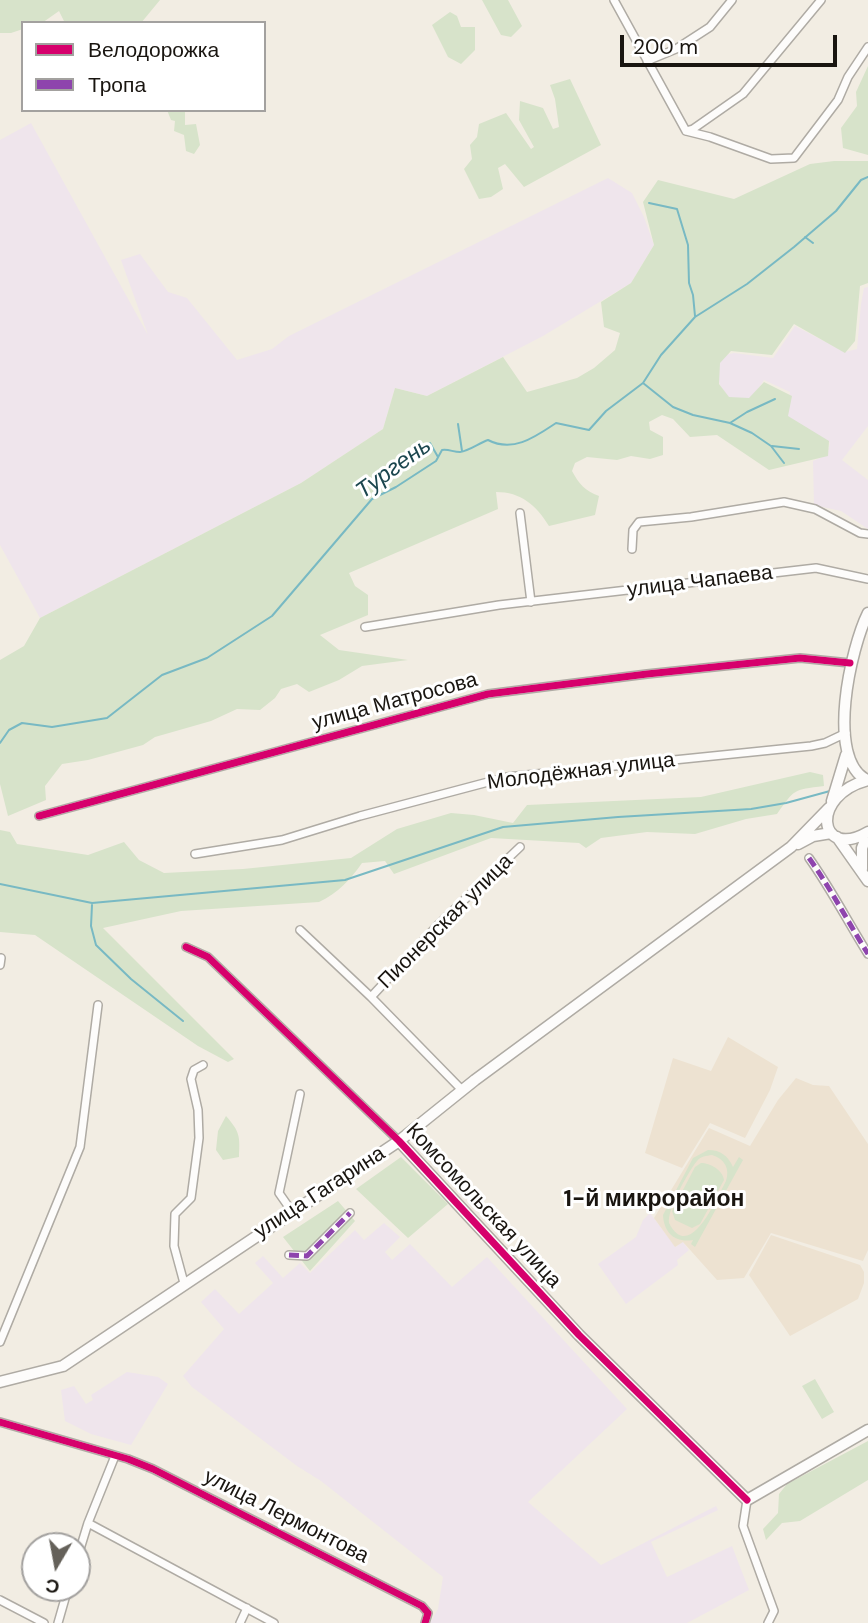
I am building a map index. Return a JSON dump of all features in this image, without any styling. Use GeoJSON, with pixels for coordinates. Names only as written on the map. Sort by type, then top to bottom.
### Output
{"type":"FeatureCollection","features":[{"type":"Feature","properties":{"kind":"main road","name":"улица Гагарина"},"geometry":{"type":"LineString","coordinates":[[791,847],[830,806],[847,751],[846,695],[850,663],[868,613]]}},
{"type":"Feature","properties":{"kind":"main road"},"geometry":{"type":"LineString","coordinates":[[847,751],[852,769],[867,780],[850,788],[830,806],[826,826],[865,876]]}},
{"type":"Feature","properties":{"kind":"main road","name":"улица Гагарина"},"geometry":{"type":"LineString","coordinates":[[0,1382],[63,1366],[293,1213],[399,1141],[462,1090],[791,847],[813,836],[856,838],[868,832]]}},
{"type":"Feature","properties":{"kind":"main road"},"geometry":{"type":"LineString","coordinates":[[865,876],[862,848],[868,832]]}},
{"type":"Feature","properties":{"kind":"main road","name":"Комсомольская улица"},"geometry":{"type":"LineString","coordinates":[[399,1141],[579,1335],[747,1500]]}},
{"type":"Feature","properties":{"kind":"main road"},"geometry":{"type":"LineString","coordinates":[[747,1500],[868,1430]]}},
{"type":"Feature","properties":{"kind":"street"},"geometry":{"type":"LineString","coordinates":[[614,0],[686,131],[771,159],[794,158],[838,100],[848,77],[868,47]]}},
{"type":"Feature","properties":{"kind":"street"},"geometry":{"type":"LineString","coordinates":[[647,61],[676,49],[710,27],[732,0]]}},
{"type":"Feature","properties":{"kind":"street"},"geometry":{"type":"LineString","coordinates":[[686,131],[693,129],[743,94],[821,0]]}},
{"type":"Feature","properties":{"kind":"street"},"geometry":{"type":"LineString","coordinates":[[632,549],[634,530],[639,522],[691,517],[784,502],[814,509],[860,533],[868,534]]}},
{"type":"Feature","properties":{"kind":"street"},"geometry":{"type":"LineString","coordinates":[[520,513],[531,602]]}},
{"type":"Feature","properties":{"kind":"street","name":"улица Чапаева"},"geometry":{"type":"LineString","coordinates":[[365,627],[531,602],[816,568],[868,579]]}},
{"type":"Feature","properties":{"kind":"street","name":"улица Матросова"},"geometry":{"type":"LineString","coordinates":[[39,816],[488,694],[800,658],[850,663]]}},
{"type":"Feature","properties":{"kind":"street","name":"Молодёжная улица"},"geometry":{"type":"LineString","coordinates":[[195,854],[282,840],[507,777],[811,746],[846,733]]}},
{"type":"Feature","properties":{"kind":"street","name":"Пионерская улица"},"geometry":{"type":"LineString","coordinates":[[371,997],[439,924],[520,846]]}},
{"type":"Feature","properties":{"kind":"street"},"geometry":{"type":"LineString","coordinates":[[809,858],[868,954]]}},
{"type":"Feature","properties":{"kind":"street","name":"Пионерская улица"},"geometry":{"type":"LineString","coordinates":[[300,930],[371,997],[462,1090]]}},
{"type":"Feature","properties":{"kind":"street","name":"Комсомольская улица"},"geometry":{"type":"LineString","coordinates":[[186,947],[208,957],[399,1141]]}},
{"type":"Feature","properties":{"kind":"street"},"geometry":{"type":"LineString","coordinates":[[0,965],[1,958]]}},
{"type":"Feature","properties":{"kind":"street"},"geometry":{"type":"LineString","coordinates":[[0,1342],[80,1147],[98,1005]]}},
{"type":"Feature","properties":{"kind":"street"},"geometry":{"type":"LineString","coordinates":[[184,1283],[175,1253],[175,1214],[191,1198],[199,1138],[198,1110],[191,1079],[194,1070],[203,1065]]}},
{"type":"Feature","properties":{"kind":"street"},"geometry":{"type":"LineString","coordinates":[[293,1213],[279,1193],[300,1094]]}},
{"type":"Feature","properties":{"kind":"street"},"geometry":{"type":"LineString","coordinates":[[289,1255],[307,1256],[350,1213]]}},
{"type":"Feature","properties":{"kind":"street"},"geometry":{"type":"LineString","coordinates":[[0,1422],[115,1456],[85,1532]]}},
{"type":"Feature","properties":{"kind":"street","name":"улица Лермонтова"},"geometry":{"type":"LineString","coordinates":[[115,1456],[153,1469],[422,1606],[428,1613],[425,1623]]}},
{"type":"Feature","properties":{"kind":"street"},"geometry":{"type":"LineString","coordinates":[[747,1500],[743,1526],[774,1611],[768,1623]]}},
{"type":"Feature","properties":{"kind":"street"},"geometry":{"type":"LineString","coordinates":[[88,1523],[143,1555],[274,1623]]}},
{"type":"Feature","properties":{"kind":"street"},"geometry":{"type":"LineString","coordinates":[[0,1600],[44,1623]]}},
{"type":"Feature","properties":{"kind":"street"},"geometry":{"type":"LineString","coordinates":[[58,1623],[64,1602]]}},
{"type":"Feature","properties":{"kind":"street"},"geometry":{"type":"LineString","coordinates":[[240,1623],[247,1608]]}},
{"type":"Feature","properties":{"kind":"shaded area"},"geometry":{"type":"Polygon","coordinates":[[[31,123],[148,335],[121,260],[140,254],[168,292],[187,298],[237,360],[272,349],[289,336],[608,178],[632,193],[654,245],[631,283],[543,336],[427,396],[395,388],[383,429],[301,483],[40,618],[0,545],[0,140],[31,123]]]}},
{"type":"Feature","properties":{"kind":"shaded area"},"geometry":{"type":"Polygon","coordinates":[[[868,287],[868,426],[842,460],[868,480],[868,529],[841,511],[814,505],[813,461],[827,455],[830,443],[785,415],[790,392],[764,380],[750,401],[728,398],[720,385],[712,358],[734,353],[773,358],[795,326],[845,352],[857,349],[861,304],[864,288],[868,287]]]}},
{"type":"Feature","properties":{"kind":"shaded area"},"geometry":{"type":"Polygon","coordinates":[[[728,1037],[778,1067],[770,1090],[745,1138],[710,1123],[682,1168],[645,1153],[673,1058],[711,1071],[728,1037]]]}},
{"type":"Feature","properties":{"kind":"shaded area"},"geometry":{"type":"Polygon","coordinates":[[[796,1078],[813,1085],[829,1086],[868,1144],[868,1250],[863,1261],[771,1233],[744,1278],[717,1280],[683,1242],[675,1247],[654,1218],[709,1128],[750,1146],[778,1100],[796,1078]]]}},
{"type":"Feature","properties":{"kind":"shaded area"},"geometry":{"type":"Polygon","coordinates":[[[650,1213],[676,1247],[682,1241],[689,1250],[677,1260],[678,1265],[626,1304],[598,1264],[636,1237],[643,1220],[650,1213]]]}},
{"type":"Feature","properties":{"kind":"shaded area"},"geometry":{"type":"Polygon","coordinates":[[[384,1223],[400,1237],[385,1252],[392,1260],[410,1244],[452,1287],[487,1257],[627,1409],[528,1502],[601,1565],[716,1506],[718,1510],[651,1542],[667,1577],[732,1546],[749,1590],[687,1623],[430,1623],[438,1609],[443,1577],[321,1481],[192,1387],[183,1376],[224,1329],[201,1302],[215,1289],[239,1314],[273,1283],[255,1263],[263,1256],[283,1278],[300,1263],[310,1273],[355,1230],[364,1240],[384,1223]]]}},
{"type":"Feature","properties":{"kind":"shaded area"},"geometry":{"type":"Polygon","coordinates":[[[771,1235],[860,1265],[864,1272],[864,1283],[858,1299],[790,1336],[749,1275],[771,1235]]]}},
{"type":"Feature","properties":{"kind":"shaded area"},"geometry":{"type":"Polygon","coordinates":[[[127,1372],[158,1377],[168,1384],[131,1445],[91,1434],[65,1421],[61,1390],[74,1386],[86,1404],[93,1400],[91,1395],[127,1372]]]}},
{"type":"Feature","properties":{"kind":"green space"},"geometry":{"type":"Polygon","coordinates":[[[0,0],[160,0],[143,21],[64,21],[59,11],[45,21],[21,21],[21,30],[0,33],[0,0]]]}},
{"type":"Feature","properties":{"kind":"green space"},"geometry":{"type":"Polygon","coordinates":[[[482,0],[508,0],[522,26],[511,37],[501,35],[482,0]]]}},
{"type":"Feature","properties":{"kind":"green space"},"geometry":{"type":"Polygon","coordinates":[[[450,12],[457,16],[461,27],[475,27],[475,50],[461,64],[448,57],[432,25],[450,12]]]}},
{"type":"Feature","properties":{"kind":"green space"},"geometry":{"type":"Polygon","coordinates":[[[868,66],[868,155],[843,148],[841,128],[857,106],[856,92],[868,66]]]}},
{"type":"Feature","properties":{"kind":"green space"},"geometry":{"type":"Polygon","coordinates":[[[570,79],[601,145],[524,187],[505,164],[498,168],[503,189],[491,197],[479,199],[464,169],[472,159],[470,145],[477,137],[479,124],[506,113],[531,149],[534,147],[519,120],[520,101],[543,108],[553,129],[559,127],[550,85],[570,79]]]}},
{"type":"Feature","properties":{"kind":"green space"},"geometry":{"type":"Polygon","coordinates":[[[168,112],[185,112],[185,125],[196,124],[200,145],[194,154],[186,151],[184,135],[174,131],[175,121],[171,120],[168,112]]]}},
{"type":"Feature","properties":{"kind":"green space"},"geometry":{"type":"Polygon","coordinates":[[[868,161],[868,283],[860,286],[855,341],[845,353],[794,324],[772,355],[731,351],[720,363],[719,384],[729,397],[749,398],[764,382],[792,396],[788,416],[829,441],[828,456],[769,470],[717,435],[690,437],[673,419],[662,415],[649,422],[650,430],[663,437],[663,455],[650,459],[631,456],[617,460],[587,457],[575,463],[572,471],[577,480],[599,496],[595,515],[549,526],[527,501],[513,494],[496,492],[498,509],[349,573],[355,586],[368,595],[368,615],[320,635],[339,650],[408,660],[362,666],[339,680],[309,692],[297,684],[281,689],[275,698],[260,710],[237,709],[211,721],[155,737],[143,745],[62,764],[45,786],[46,800],[8,816],[0,784],[0,660],[24,646],[40,618],[301,483],[383,429],[395,388],[427,396],[503,357],[527,392],[577,378],[594,368],[615,350],[620,333],[604,327],[601,302],[631,283],[654,245],[643,202],[658,180],[734,199],[810,164],[868,161]]]}},
{"type":"Feature","properties":{"kind":"green space"},"geometry":{"type":"Polygon","coordinates":[[[810,772],[823,775],[824,786],[795,792],[777,814],[746,819],[695,834],[647,832],[601,838],[586,848],[579,843],[491,838],[394,874],[385,861],[362,863],[343,886],[319,902],[181,911],[103,928],[234,1059],[228,1062],[198,1046],[35,935],[0,932],[0,830],[10,832],[17,844],[88,855],[124,842],[139,860],[164,873],[243,869],[351,858],[397,829],[451,813],[513,823],[527,805],[701,797],[810,772]]]}},
{"type":"Feature","properties":{"kind":"green space"},"geometry":{"type":"Polygon","coordinates":[[[226,1116],[238,1135],[239,1157],[223,1160],[216,1150],[218,1131],[226,1116]]]}},
{"type":"Feature","properties":{"kind":"green space"},"geometry":{"type":"Polygon","coordinates":[[[708,1150],[723,1154],[733,1167],[739,1157],[743,1160],[695,1247],[691,1244],[693,1240],[681,1240],[668,1232],[663,1215],[693,1158],[708,1150]],[[712,1155],[699,1159],[679,1191],[669,1217],[669,1223],[677,1234],[686,1236],[694,1232],[710,1212],[726,1181],[725,1165],[712,1155]]]}},
{"type":"Feature","properties":{"kind":"green space"},"geometry":{"type":"Polygon","coordinates":[[[401,1157],[448,1204],[408,1238],[356,1189],[401,1157]]]}},
{"type":"Feature","properties":{"kind":"green space"},"geometry":{"type":"Polygon","coordinates":[[[701,1163],[716,1168],[724,1180],[700,1224],[692,1228],[675,1220],[672,1211],[695,1167],[701,1163]]]}},
{"type":"Feature","properties":{"kind":"green space"},"geometry":{"type":"Polygon","coordinates":[[[338,1201],[355,1221],[310,1271],[283,1237],[338,1201]]]}},
{"type":"Feature","properties":{"kind":"green space"},"geometry":{"type":"Polygon","coordinates":[[[815,1379],[834,1412],[822,1419],[802,1386],[815,1379]]]}},
{"type":"Feature","properties":{"kind":"green space"},"geometry":{"type":"Polygon","coordinates":[[[868,1441],[868,1480],[800,1521],[782,1523],[766,1540],[763,1529],[778,1513],[779,1494],[787,1484],[868,1441]]]}},
{"type":"Feature","properties":{"kind":"waterway","name":"Тургень"},"geometry":{"type":"LineString","coordinates":[[0,743],[9,730],[22,723],[52,727],[107,718],[162,675],[207,658],[272,616],[372,499],[436,461],[442,450],[463,451],[488,440],[506,445],[524,442],[556,423],[589,430],[606,411],[643,383],[661,355],[695,317],[747,284],[794,247],[836,211],[861,180],[868,177]]}},
{"type":"Feature","properties":{"kind":"waterway"},"geometry":{"type":"LineString","coordinates":[[649,203],[677,209],[688,245],[689,283],[695,316]]}},
{"type":"Feature","properties":{"kind":"waterway"},"geometry":{"type":"LineString","coordinates":[[805,237],[813,243]]}},
{"type":"Feature","properties":{"kind":"waterway"},"geometry":{"type":"LineString","coordinates":[[643,383],[673,407],[693,415],[730,423],[752,433],[771,446],[784,463]]}},
{"type":"Feature","properties":{"kind":"waterway"},"geometry":{"type":"LineString","coordinates":[[730,423],[775,399]]}},
{"type":"Feature","properties":{"kind":"waterway"},"geometry":{"type":"LineString","coordinates":[[458,424],[462,451]]}},
{"type":"Feature","properties":{"kind":"waterway"},"geometry":{"type":"LineString","coordinates":[[430,443],[438,457]]}},
{"type":"Feature","properties":{"kind":"waterway"},"geometry":{"type":"LineString","coordinates":[[772,446],[799,449]]}},
{"type":"Feature","properties":{"kind":"waterway"},"geometry":{"type":"LineString","coordinates":[[0,884],[92,903],[345,880],[503,827],[751,809],[830,791]]}},
{"type":"Feature","properties":{"kind":"waterway"},"geometry":{"type":"LineString","coordinates":[[92,905],[91,926],[96,945],[131,979],[183,1021]]}},
{"type":"Feature","properties":{"kind":"marked path"},"geometry":{"type":"LineString","coordinates":[[809,858],[868,954]]}},
{"type":"Feature","properties":{"kind":"marked path"},"geometry":{"type":"LineString","coordinates":[[289,1255],[307,1256],[350,1213]]}},
{"type":"Feature","properties":{"kind":"cycle path"},"geometry":{"type":"LineString","coordinates":[[39,816],[488,694],[800,658],[850,663]]}},
{"type":"Feature","properties":{"kind":"cycle path"},"geometry":{"type":"LineString","coordinates":[[186,947],[208,957],[399,1141],[579,1335],[747,1500]]}},
{"type":"Feature","properties":{"kind":"cycle path"},"geometry":{"type":"LineString","coordinates":[[0,1422],[128,1459],[153,1469],[422,1606],[428,1613],[425,1623]]}},
{"type":"Feature","properties":{"kind":"district","name":"1-й микрорайон"},"geometry":{"type":"Point","coordinates":[654,1200]}}]}
